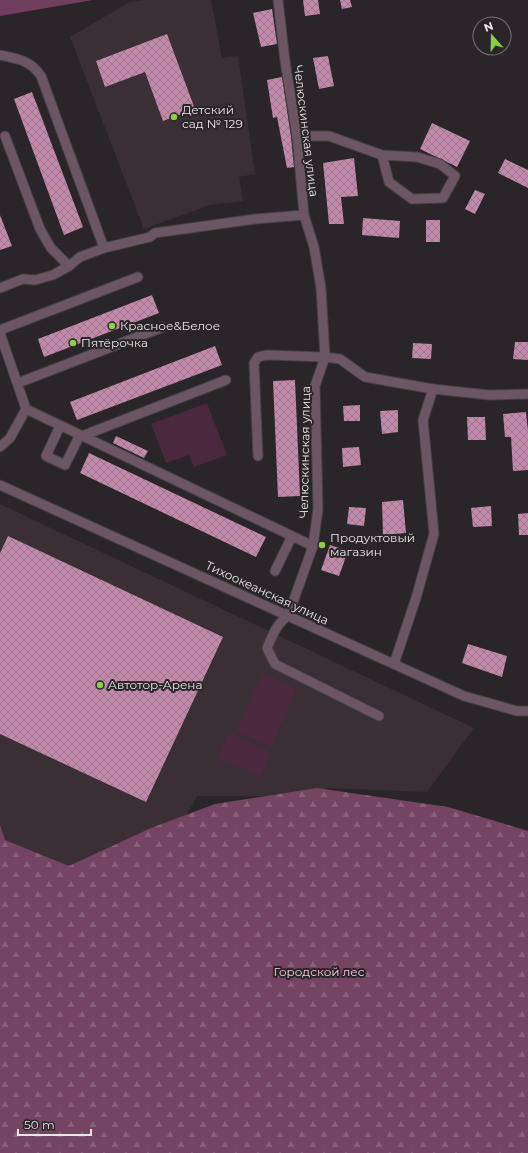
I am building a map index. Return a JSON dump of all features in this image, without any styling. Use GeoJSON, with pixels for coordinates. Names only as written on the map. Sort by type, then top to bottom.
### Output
{"type":"FeatureCollection","features":[{"type":"Feature","properties":{"kind":"street","name":"Челюскинская улица"},"geometry":{"type":"LineString","coordinates":[[278,0],[285,61],[297,136],[304,215],[314,247],[321,288],[326,357],[315,386],[318,509],[313,546],[288,616],[282,620],[267,648],[275,664],[379,716]]}},
{"type":"Feature","properties":{"kind":"street"},"geometry":{"type":"LineString","coordinates":[[0,55],[23,60],[34,66],[41,76],[104,248]]}},
{"type":"Feature","properties":{"kind":"street"},"geometry":{"type":"LineString","coordinates":[[5,136],[40,229],[51,248],[69,266]]}},
{"type":"Feature","properties":{"kind":"street"},"geometry":{"type":"LineString","coordinates":[[297,136],[328,136],[382,155],[417,157],[440,164],[455,176],[443,198],[412,199],[389,182],[382,155]]}},
{"type":"Feature","properties":{"kind":"street"},"geometry":{"type":"LineString","coordinates":[[0,288],[22,279],[35,280],[53,275],[69,266],[80,257],[104,248],[150,237],[162,232],[255,219],[304,215]]}},
{"type":"Feature","properties":{"kind":"street"},"geometry":{"type":"LineString","coordinates":[[0,447],[10,438],[26,409],[0,331],[138,277]]}},
{"type":"Feature","properties":{"kind":"street"},"geometry":{"type":"LineString","coordinates":[[18,383],[163,327]]}},
{"type":"Feature","properties":{"kind":"street"},"geometry":{"type":"LineString","coordinates":[[258,456],[254,363],[258,357],[267,355],[326,357],[340,359],[365,377],[433,389],[489,395],[528,394]]}},
{"type":"Feature","properties":{"kind":"street"},"geometry":{"type":"LineString","coordinates":[[60,426],[46,456],[65,465],[81,435],[226,380]]}},
{"type":"Feature","properties":{"kind":"street"},"geometry":{"type":"LineString","coordinates":[[394,664],[416,598],[434,534],[424,420],[433,389]]}},
{"type":"Feature","properties":{"kind":"street"},"geometry":{"type":"LineString","coordinates":[[26,409],[313,546]]}},
{"type":"Feature","properties":{"kind":"street","name":"Тихоокеанская улица"},"geometry":{"type":"LineString","coordinates":[[0,484],[464,696],[517,711],[528,711]]}},
{"type":"Feature","properties":{"kind":"street"},"geometry":{"type":"LineString","coordinates":[[275,571],[292,536]]}},
{"type":"Feature","properties":{"kind":"shaded area"},"geometry":{"type":"Polygon","coordinates":[[[0,0],[93,0],[0,16],[0,0]]]}},
{"type":"Feature","properties":{"kind":"shaded area","name":"Детский сад № 129"},"geometry":{"type":"Polygon","coordinates":[[[145,0],[211,0],[222,58],[238,56],[255,174],[239,177],[243,201],[210,205],[144,229],[70,37],[130,2],[145,0]]]}},
{"type":"Feature","properties":{"kind":"shaded area"},"geometry":{"type":"Polygon","coordinates":[[[207,403],[227,455],[194,467],[189,455],[166,463],[151,424],[207,403]]]}},
{"type":"Feature","properties":{"kind":"shaded area","name":"Автотор-Арена"},"geometry":{"type":"Polygon","coordinates":[[[0,504],[474,728],[427,792],[326,788],[317,796],[197,796],[133,917],[0,854],[0,504]]]}},
{"type":"Feature","properties":{"kind":"shaded area"},"geometry":{"type":"Polygon","coordinates":[[[263,673],[297,689],[271,748],[236,731],[263,673]]]}},
{"type":"Feature","properties":{"kind":"shaded area"},"geometry":{"type":"Polygon","coordinates":[[[229,732],[271,753],[261,777],[217,758],[229,732]]]}},
{"type":"Feature","properties":{"kind":"green space","name":"Городской лес"},"geometry":{"type":"Polygon","coordinates":[[[317,788],[448,807],[528,831],[528,1153],[0,1153],[0,825],[5,840],[69,866],[151,828],[215,804],[317,788]]]}},
{"type":"Feature","properties":{"kind":"building"},"geometry":{"type":"Polygon","coordinates":[[[303,0],[318,0],[320,14],[305,16],[303,0]]]}},
{"type":"Feature","properties":{"kind":"building"},"geometry":{"type":"Polygon","coordinates":[[[340,0],[350,0],[352,7],[342,9],[340,0]]]}},
{"type":"Feature","properties":{"kind":"building"},"geometry":{"type":"Polygon","coordinates":[[[272,9],[277,44],[261,47],[253,13],[272,9]]]}},
{"type":"Feature","properties":{"kind":"building"},"geometry":{"type":"Polygon","coordinates":[[[167,34],[195,109],[163,121],[145,72],[105,87],[96,61],[167,34]]]}},
{"type":"Feature","properties":{"kind":"building"},"geometry":{"type":"Polygon","coordinates":[[[328,56],[334,86],[319,89],[313,58],[328,56]]]}},
{"type":"Feature","properties":{"kind":"building"},"geometry":{"type":"Polygon","coordinates":[[[282,77],[294,167],[287,168],[277,117],[273,118],[267,80],[282,77]]]}},
{"type":"Feature","properties":{"kind":"building"},"geometry":{"type":"Polygon","coordinates":[[[32,92],[83,227],[64,235],[14,99],[32,92]]]}},
{"type":"Feature","properties":{"kind":"building"},"geometry":{"type":"Polygon","coordinates":[[[432,123],[470,141],[457,167],[420,149],[432,123]]]}},
{"type":"Feature","properties":{"kind":"building"},"geometry":{"type":"Polygon","coordinates":[[[354,158],[358,196],[341,197],[344,224],[329,224],[323,163],[354,158]]]}},
{"type":"Feature","properties":{"kind":"building"},"geometry":{"type":"Polygon","coordinates":[[[505,159],[528,170],[528,188],[498,173],[505,159]]]}},
{"type":"Feature","properties":{"kind":"building"},"geometry":{"type":"Polygon","coordinates":[[[475,190],[485,194],[475,214],[465,209],[475,190]]]}},
{"type":"Feature","properties":{"kind":"building"},"geometry":{"type":"Polygon","coordinates":[[[0,215],[12,246],[0,250],[0,215]]]}},
{"type":"Feature","properties":{"kind":"building"},"geometry":{"type":"Polygon","coordinates":[[[363,218],[400,221],[399,238],[362,235],[363,218]]]}},
{"type":"Feature","properties":{"kind":"building"},"geometry":{"type":"Polygon","coordinates":[[[426,220],[440,220],[440,242],[426,242],[426,220]]]}},
{"type":"Feature","properties":{"kind":"building"},"geometry":{"type":"Polygon","coordinates":[[[152,295],[159,313],[44,357],[38,339],[152,295]]]}},
{"type":"Feature","properties":{"kind":"building"},"geometry":{"type":"Polygon","coordinates":[[[515,342],[528,342],[528,360],[513,359],[515,342]]]}},
{"type":"Feature","properties":{"kind":"building"},"geometry":{"type":"Polygon","coordinates":[[[413,343],[432,344],[431,359],[412,358],[413,343]]]}},
{"type":"Feature","properties":{"kind":"building"},"geometry":{"type":"Polygon","coordinates":[[[215,346],[222,365],[77,420],[70,402],[215,346]]]}},
{"type":"Feature","properties":{"kind":"building"},"geometry":{"type":"Polygon","coordinates":[[[295,380],[300,496],[278,497],[273,381],[295,380]]]}},
{"type":"Feature","properties":{"kind":"building"},"geometry":{"type":"Polygon","coordinates":[[[360,405],[360,421],[344,421],[343,406],[360,405]]]}},
{"type":"Feature","properties":{"kind":"building"},"geometry":{"type":"Polygon","coordinates":[[[398,410],[398,432],[382,434],[380,411],[398,410]]]}},
{"type":"Feature","properties":{"kind":"building"},"geometry":{"type":"Polygon","coordinates":[[[526,412],[528,431],[528,470],[513,471],[511,437],[505,437],[503,414],[526,412]]]}},
{"type":"Feature","properties":{"kind":"building"},"geometry":{"type":"Polygon","coordinates":[[[467,417],[485,417],[486,440],[468,440],[467,417]]]}},
{"type":"Feature","properties":{"kind":"building"},"geometry":{"type":"Polygon","coordinates":[[[116,436],[148,451],[144,458],[113,443],[116,436]]]}},
{"type":"Feature","properties":{"kind":"building"},"geometry":{"type":"Polygon","coordinates":[[[359,447],[361,465],[343,467],[342,448],[359,447]]]}},
{"type":"Feature","properties":{"kind":"building"},"geometry":{"type":"Polygon","coordinates":[[[89,453],[266,537],[256,557],[80,473],[89,453]]]}},
{"type":"Feature","properties":{"kind":"building"},"geometry":{"type":"Polygon","coordinates":[[[403,500],[406,533],[383,535],[382,502],[403,500]]]}},
{"type":"Feature","properties":{"kind":"building"},"geometry":{"type":"Polygon","coordinates":[[[491,506],[492,526],[473,527],[471,508],[491,506]]]}},
{"type":"Feature","properties":{"kind":"building"},"geometry":{"type":"Polygon","coordinates":[[[349,507],[366,508],[364,526],[347,524],[349,507]]]}},
{"type":"Feature","properties":{"kind":"building"},"geometry":{"type":"Polygon","coordinates":[[[528,513],[528,535],[519,535],[518,514],[528,513]]]}},
{"type":"Feature","properties":{"kind":"building","name":"Автотор-Арена"},"geometry":{"type":"Polygon","coordinates":[[[8,536],[223,637],[146,802],[0,734],[0,553],[8,536]]]}},
{"type":"Feature","properties":{"kind":"building"},"geometry":{"type":"Polygon","coordinates":[[[330,545],[348,551],[339,576],[321,570],[330,545]]]}},
{"type":"Feature","properties":{"kind":"building"},"geometry":{"type":"Polygon","coordinates":[[[468,644],[507,656],[502,677],[462,663],[468,644]]]}},
{"type":"Feature","properties":{"kind":"place","name":"Детский сад № 129"},"geometry":{"type":"Point","coordinates":[174,117]}},
{"type":"Feature","properties":{"kind":"place","name":"Красное&Белое"},"geometry":{"type":"Point","coordinates":[112,326]}},
{"type":"Feature","properties":{"kind":"place","name":"Пятёрочка"},"geometry":{"type":"Point","coordinates":[73,343]}},
{"type":"Feature","properties":{"kind":"place","name":"Продуктовый магазин"},"geometry":{"type":"Point","coordinates":[322,545]}},
{"type":"Feature","properties":{"kind":"place","name":"Автотор-Арена"},"geometry":{"type":"Point","coordinates":[100,685]}}]}
